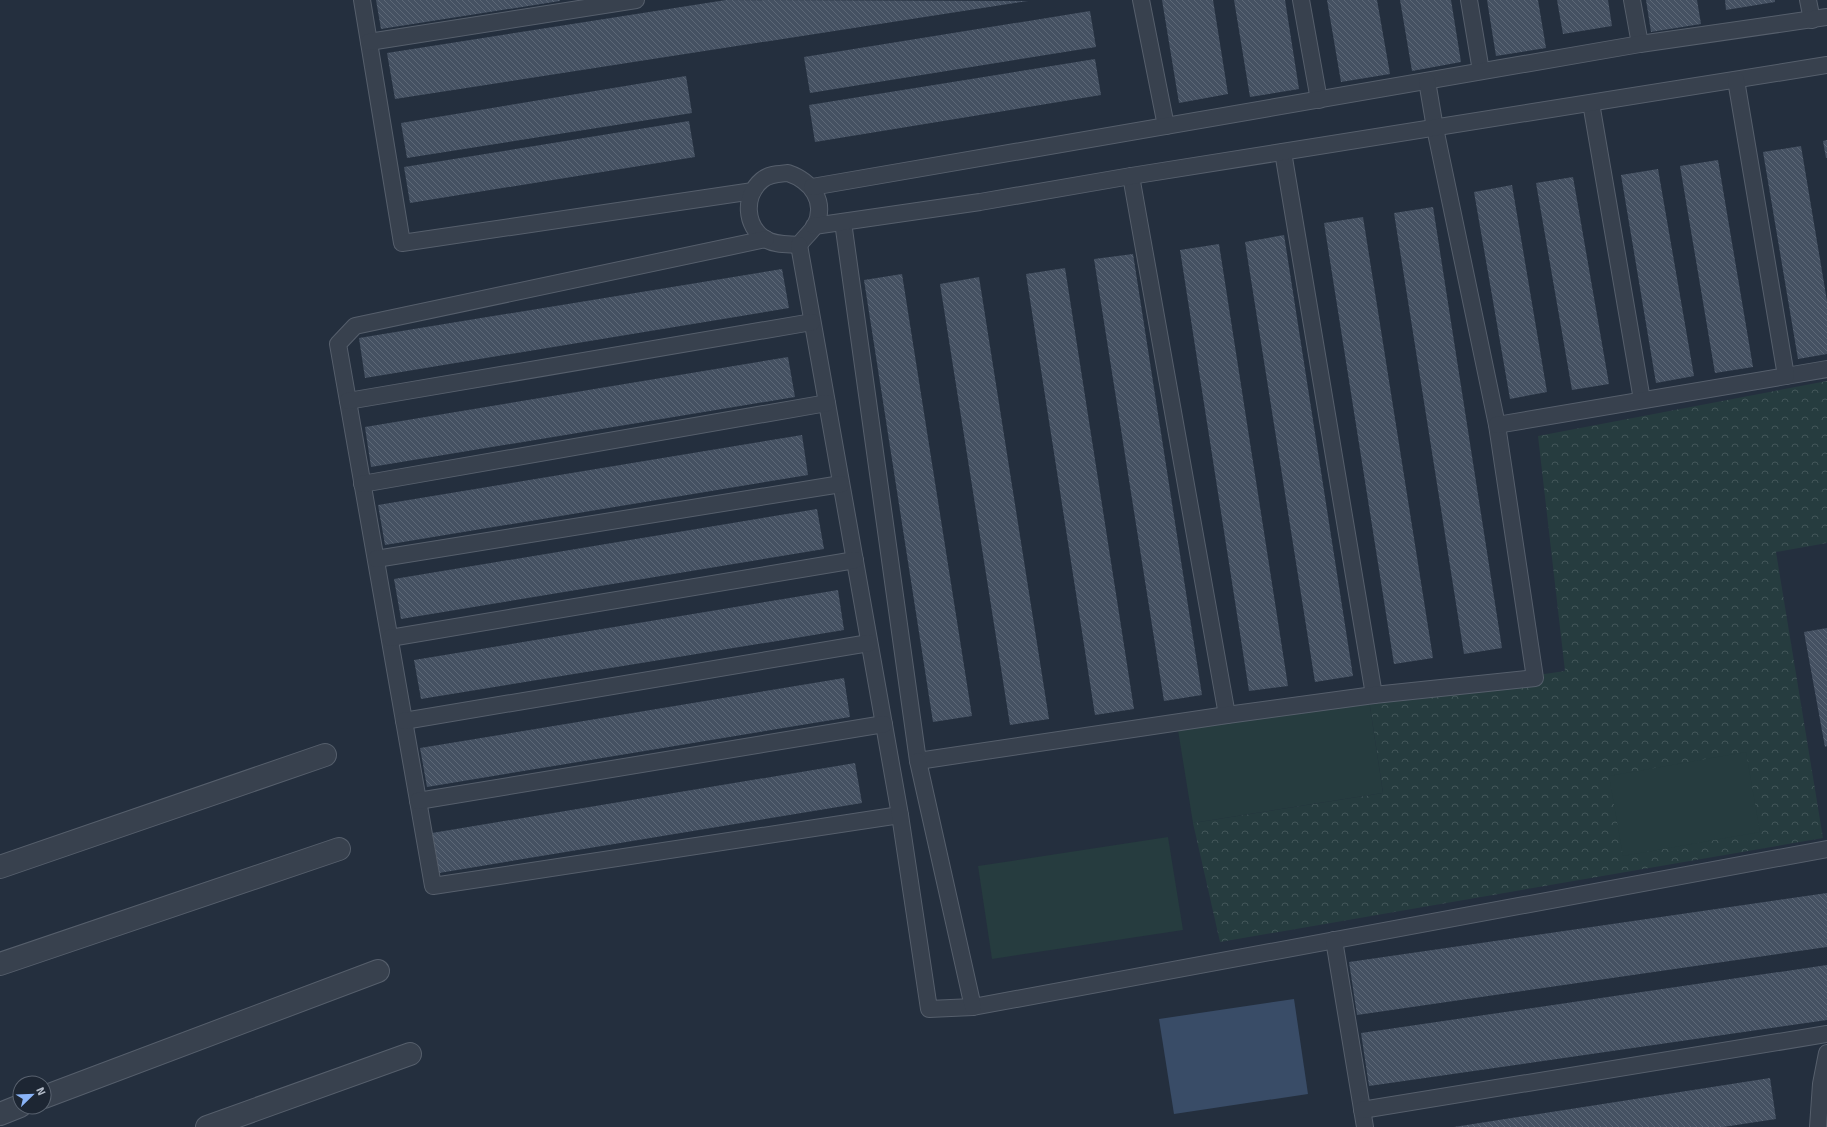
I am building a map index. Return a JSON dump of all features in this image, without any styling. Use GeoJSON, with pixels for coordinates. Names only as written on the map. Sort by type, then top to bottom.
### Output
{"type":"FeatureCollection","features":[{"type":"Feature","properties":{"kind":"street"},"geometry":{"type":"LineString","coordinates":[[0,867],[325,755]]}},
{"type":"Feature","properties":{"kind":"street"},"geometry":{"type":"LineString","coordinates":[[0,964],[339,849]]}},
{"type":"Feature","properties":{"kind":"street"},"geometry":{"type":"LineString","coordinates":[[52,1094],[378,971]]}},
{"type":"Feature","properties":{"kind":"street"},"geometry":{"type":"LineString","coordinates":[[207,1127],[410,1054]]}},
{"type":"Feature","properties":{"kind":"street"},"geometry":{"type":"LineString","coordinates":[[0,1114],[12,1109]]}},
{"type":"Feature","properties":{"kind":"lane"},"geometry":{"type":"LineString","coordinates":[[362,0],[402,242],[753,191]]}},
{"type":"Feature","properties":{"kind":"lane"},"geometry":{"type":"LineString","coordinates":[[369,42],[636,0]]}},
{"type":"Feature","properties":{"kind":"lane"},"geometry":{"type":"LineString","coordinates":[[1141,0],[1166,126]]}},
{"type":"Feature","properties":{"kind":"lane"},"geometry":{"type":"LineString","coordinates":[[1301,0],[1319,100]]}},
{"type":"Feature","properties":{"kind":"lane"},"geometry":{"type":"LineString","coordinates":[[1469,0],[1481,71]]}},
{"type":"Feature","properties":{"kind":"lane"},"geometry":{"type":"LineString","coordinates":[[1632,0],[1640,44]]}},
{"type":"Feature","properties":{"kind":"lane"},"geometry":{"type":"LineString","coordinates":[[812,187],[1640,44],[1820,18],[1808,0]]}},
{"type":"Feature","properties":{"kind":"lane"},"geometry":{"type":"LineString","coordinates":[[814,226],[980,202],[1131,176],[1827,65]]}},
{"type":"Feature","properties":{"kind":"lane"},"geometry":{"type":"LineString","coordinates":[[1736,80],[1786,376]]}},
{"type":"Feature","properties":{"kind":"lane"},"geometry":{"type":"LineString","coordinates":[[918,761],[1227,715],[1374,695],[1535,678],[1497,425],[1435,128],[1427,81]]}},
{"type":"Feature","properties":{"kind":"lane"},"geometry":{"type":"LineString","coordinates":[[1591,103],[1642,400]]}},
{"type":"Feature","properties":{"kind":"lane"},"geometry":{"type":"LineString","coordinates":[[1283,152],[1374,695]]}},
{"type":"Feature","properties":{"kind":"lane"},"geometry":{"type":"LineString","coordinates":[[799,245],[779,244],[766,239],[755,230],[749,218],[749,204],[753,191],[762,180],[774,174],[788,173],[801,178],[812,187],[818,200],[819,213],[814,226],[799,245],[900,815],[930,1009],[973,1008],[1827,849]]}},
{"type":"Feature","properties":{"kind":"lane"},"geometry":{"type":"LineString","coordinates":[[1131,176],[1227,715]]}},
{"type":"Feature","properties":{"kind":"lane"},"geometry":{"type":"LineString","coordinates":[[843,222],[918,761],[973,1008]]}},
{"type":"Feature","properties":{"kind":"lane"},"geometry":{"type":"LineString","coordinates":[[766,239],[355,326],[338,344],[433,886],[900,815]]}},
{"type":"Feature","properties":{"kind":"lane"},"geometry":{"type":"LineString","coordinates":[[348,401],[812,322]]}},
{"type":"Feature","properties":{"kind":"lane"},"geometry":{"type":"LineString","coordinates":[[1497,425],[1827,369]]}},
{"type":"Feature","properties":{"kind":"lane"},"geometry":{"type":"LineString","coordinates":[[362,484],[827,403]]}},
{"type":"Feature","properties":{"kind":"lane"},"geometry":{"type":"LineString","coordinates":[[376,559],[841,484]]}},
{"type":"Feature","properties":{"kind":"lane"},"geometry":{"type":"LineString","coordinates":[[390,638],[855,560]]}},
{"type":"Feature","properties":{"kind":"lane"},"geometry":{"type":"LineString","coordinates":[[404,721],[869,643]]}},
{"type":"Feature","properties":{"kind":"lane"},"geometry":{"type":"LineString","coordinates":[[418,801],[884,724]]}},
{"type":"Feature","properties":{"kind":"lane"},"geometry":{"type":"LineString","coordinates":[[1334,940],[1365,1127]]}},
{"type":"Feature","properties":{"kind":"lane"},"geometry":{"type":"LineString","coordinates":[[1362,1110],[1827,1034]]}},
{"type":"Feature","properties":{"kind":"lane"},"geometry":{"type":"LineString","coordinates":[[1818,1127],[1821,1084],[1827,1053]]}},
{"type":"Feature","properties":{"kind":"green space"},"geometry":{"type":"Polygon","coordinates":[[[1827,381],[1827,543],[1776,552],[1823,838],[1220,942],[1193,823],[1383,793],[1369,700],[1565,671],[1538,436],[1827,381]]]}},
{"type":"Feature","properties":{"kind":"green space"},"geometry":{"type":"Polygon","coordinates":[[[1369,700],[1383,793],[1193,823],[1178,730],[1369,700]]]}},
{"type":"Feature","properties":{"kind":"green space"},"geometry":{"type":"Polygon","coordinates":[[[1746,752],[1760,832],[1623,856],[1609,776],[1746,752]]]}},
{"type":"Feature","properties":{"kind":"green space"},"geometry":{"type":"Polygon","coordinates":[[[1168,837],[1183,930],[992,959],[978,866],[1168,837]]]}},
{"type":"Feature","properties":{"kind":"water"},"geometry":{"type":"Polygon","coordinates":[[[1294,999],[1308,1094],[1174,1114],[1159,1019],[1294,999]]]}},
{"type":"Feature","properties":{"kind":"building"},"geometry":{"type":"Polygon","coordinates":[[[376,0],[560,0],[560,1],[381,29],[376,0]]]}},
{"type":"Feature","properties":{"kind":"building"},"geometry":{"type":"Polygon","coordinates":[[[726,0],[1028,1],[395,99],[387,53],[726,0]]]}},
{"type":"Feature","properties":{"kind":"building"},"geometry":{"type":"Polygon","coordinates":[[[1162,0],[1213,0],[1228,94],[1179,103],[1162,0]]]}},
{"type":"Feature","properties":{"kind":"building"},"geometry":{"type":"Polygon","coordinates":[[[1234,0],[1285,0],[1299,89],[1250,97],[1234,0]]]}},
{"type":"Feature","properties":{"kind":"building"},"geometry":{"type":"Polygon","coordinates":[[[1327,0],[1377,0],[1390,74],[1341,82],[1327,0]]]}},
{"type":"Feature","properties":{"kind":"building"},"geometry":{"type":"Polygon","coordinates":[[[1400,0],[1451,0],[1461,62],[1412,71],[1400,0]]]}},
{"type":"Feature","properties":{"kind":"building"},"geometry":{"type":"Polygon","coordinates":[[[1487,0],[1538,0],[1546,48],[1496,56],[1487,0]]]}},
{"type":"Feature","properties":{"kind":"building"},"geometry":{"type":"Polygon","coordinates":[[[1557,0],[1608,0],[1612,26],[1563,34],[1557,0]]]}},
{"type":"Feature","properties":{"kind":"building"},"geometry":{"type":"Polygon","coordinates":[[[1646,0],[1697,0],[1701,24],[1651,32],[1646,0]]]}},
{"type":"Feature","properties":{"kind":"building"},"geometry":{"type":"Polygon","coordinates":[[[1725,0],[1775,0],[1775,2],[1726,10],[1725,0]]]}},
{"type":"Feature","properties":{"kind":"building"},"geometry":{"type":"Polygon","coordinates":[[[1090,11],[1096,47],[810,93],[804,57],[1090,11]]]}},
{"type":"Feature","properties":{"kind":"building"},"geometry":{"type":"Polygon","coordinates":[[[1095,59],[1101,95],[815,142],[809,105],[1095,59]]]}},
{"type":"Feature","properties":{"kind":"building"},"geometry":{"type":"Polygon","coordinates":[[[686,76],[692,113],[407,158],[401,123],[686,76]]]}},
{"type":"Feature","properties":{"kind":"building"},"geometry":{"type":"Polygon","coordinates":[[[689,121],[695,157],[410,203],[404,167],[689,121]]]}},
{"type":"Feature","properties":{"kind":"building"},"geometry":{"type":"Polygon","coordinates":[[[1827,140],[1827,158],[1826,158],[1823,141],[1827,140]]]}},
{"type":"Feature","properties":{"kind":"building"},"geometry":{"type":"Polygon","coordinates":[[[1801,146],[1827,301],[1827,354],[1798,359],[1763,152],[1801,146]]]}},
{"type":"Feature","properties":{"kind":"building"},"geometry":{"type":"Polygon","coordinates":[[[1718,160],[1753,367],[1715,373],[1680,166],[1718,160]]]}},
{"type":"Feature","properties":{"kind":"building"},"geometry":{"type":"Polygon","coordinates":[[[1658,169],[1694,376],[1656,383],[1621,175],[1658,169]]]}},
{"type":"Feature","properties":{"kind":"building"},"geometry":{"type":"Polygon","coordinates":[[[1573,177],[1609,384],[1572,390],[1536,183],[1573,177]]]}},
{"type":"Feature","properties":{"kind":"building"},"geometry":{"type":"Polygon","coordinates":[[[1512,185],[1547,392],[1510,399],[1474,192],[1512,185]]]}},
{"type":"Feature","properties":{"kind":"building"},"geometry":{"type":"Polygon","coordinates":[[[1433,207],[1502,648],[1464,654],[1394,213],[1433,207]]]}},
{"type":"Feature","properties":{"kind":"building"},"geometry":{"type":"Polygon","coordinates":[[[1363,217],[1433,658],[1394,664],[1324,223],[1363,217]]]}},
{"type":"Feature","properties":{"kind":"building"},"geometry":{"type":"Polygon","coordinates":[[[1284,235],[1353,676],[1315,682],[1245,242],[1284,235]]]}},
{"type":"Feature","properties":{"kind":"building"},"geometry":{"type":"Polygon","coordinates":[[[1219,244],[1288,686],[1249,691],[1180,250],[1219,244]]]}},
{"type":"Feature","properties":{"kind":"building"},"geometry":{"type":"Polygon","coordinates":[[[1133,254],[1202,695],[1164,701],[1094,259],[1133,254]]]}},
{"type":"Feature","properties":{"kind":"building"},"geometry":{"type":"Polygon","coordinates":[[[1065,268],[1134,709],[1095,715],[1026,274],[1065,268]]]}},
{"type":"Feature","properties":{"kind":"building"},"geometry":{"type":"Polygon","coordinates":[[[782,269],[789,308],[365,378],[359,338],[782,269]]]}},
{"type":"Feature","properties":{"kind":"building"},"geometry":{"type":"Polygon","coordinates":[[[902,274],[972,716],[933,722],[864,280],[902,274]]]}},
{"type":"Feature","properties":{"kind":"building"},"geometry":{"type":"Polygon","coordinates":[[[979,277],[1049,719],[1010,725],[940,284],[979,277]]]}},
{"type":"Feature","properties":{"kind":"building"},"geometry":{"type":"Polygon","coordinates":[[[788,357],[795,397],[371,467],[365,427],[788,357]]]}},
{"type":"Feature","properties":{"kind":"building"},"geometry":{"type":"Polygon","coordinates":[[[802,435],[808,475],[385,545],[378,505],[802,435]]]}},
{"type":"Feature","properties":{"kind":"building"},"geometry":{"type":"Polygon","coordinates":[[[817,509],[824,549],[401,619],[394,579],[817,509]]]}},
{"type":"Feature","properties":{"kind":"building"},"geometry":{"type":"Polygon","coordinates":[[[838,590],[844,630],[421,699],[414,660],[838,590]]]}},
{"type":"Feature","properties":{"kind":"building"},"geometry":{"type":"Polygon","coordinates":[[[1827,628],[1827,746],[1825,747],[1804,632],[1827,628]]]}},
{"type":"Feature","properties":{"kind":"building"},"geometry":{"type":"Polygon","coordinates":[[[844,678],[850,717],[427,787],[420,748],[844,678]]]}},
{"type":"Feature","properties":{"kind":"building"},"geometry":{"type":"Polygon","coordinates":[[[855,763],[862,803],[439,873],[432,833],[855,763]]]}},
{"type":"Feature","properties":{"kind":"building"},"geometry":{"type":"Polygon","coordinates":[[[1827,893],[1827,947],[1357,1015],[1349,962],[1827,893]]]}},
{"type":"Feature","properties":{"kind":"building"},"geometry":{"type":"Polygon","coordinates":[[[1827,965],[1827,1020],[1369,1086],[1361,1033],[1827,965]]]}},
{"type":"Feature","properties":{"kind":"building"},"geometry":{"type":"Polygon","coordinates":[[[1770,1078],[1776,1119],[1723,1127],[1454,1127],[1770,1078]]]}}]}
